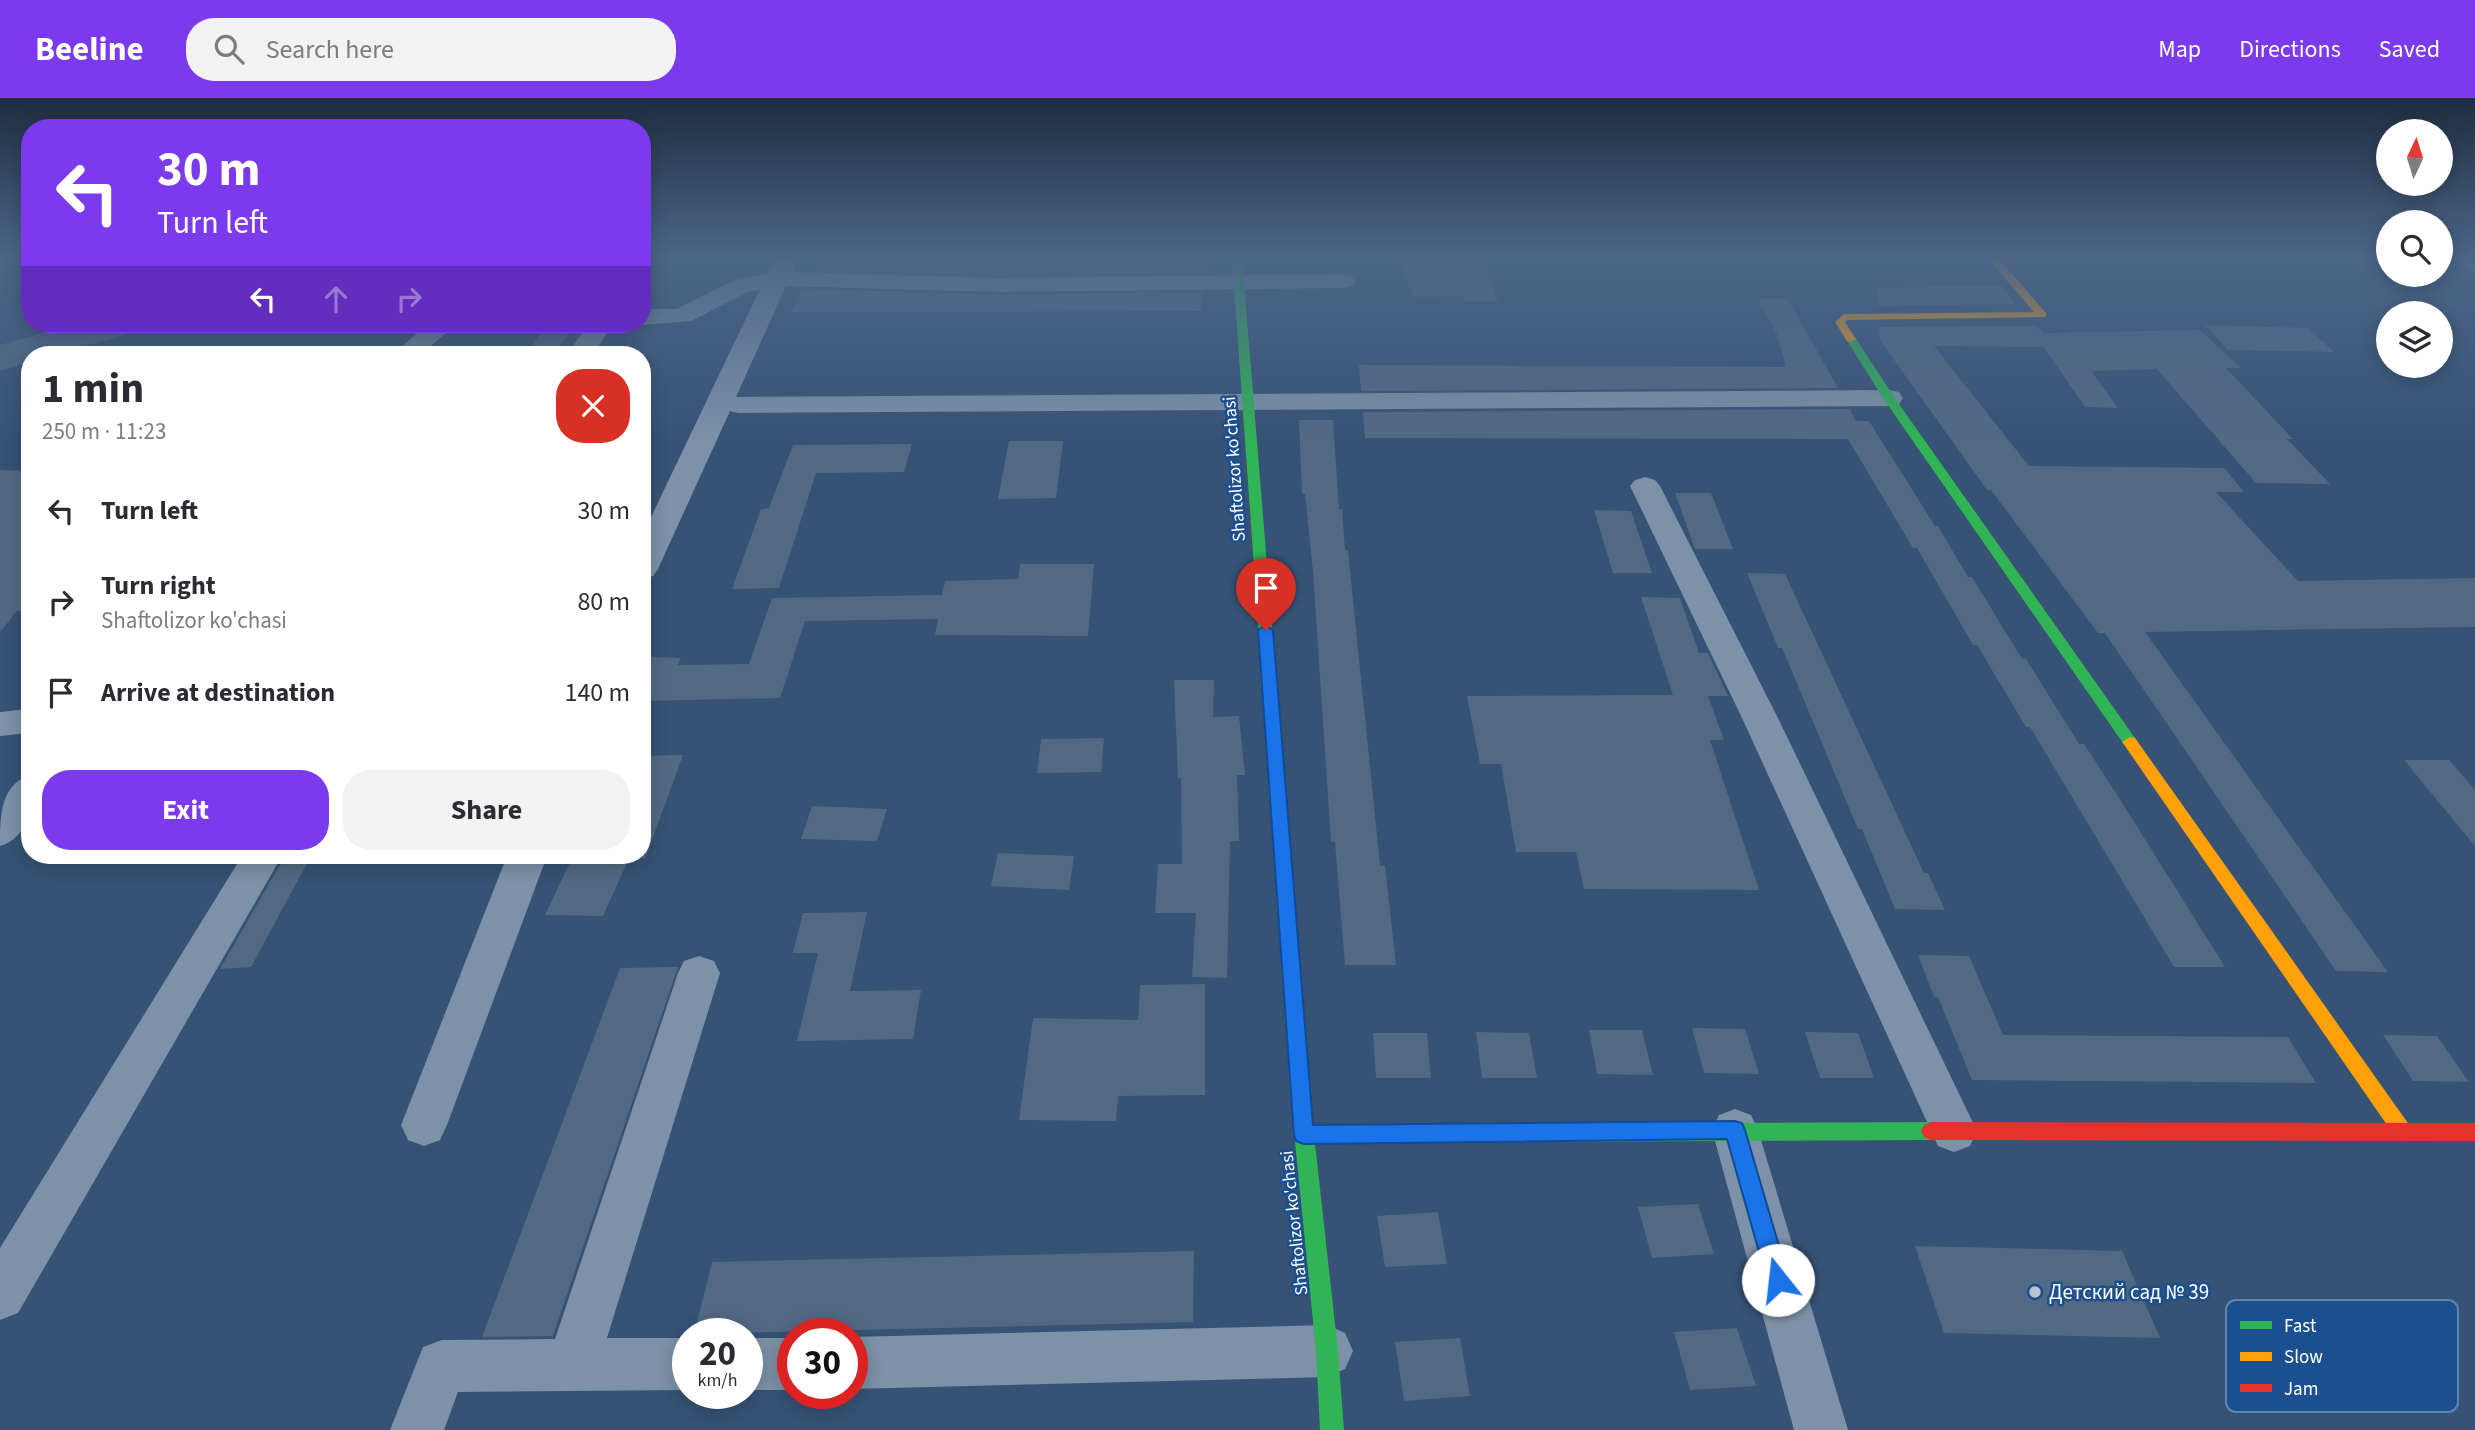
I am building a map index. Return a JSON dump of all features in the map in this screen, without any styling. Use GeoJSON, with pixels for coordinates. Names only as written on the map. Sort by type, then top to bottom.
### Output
{"type":"FeatureCollection","features":[{"type":"Feature","properties":{"kind":"street"},"geometry":{"type":"LineString","coordinates":[[651,550],[758,320]]}},
{"type":"Feature","properties":{"kind":"street","name":"Shaftolizor ko'chasi"},"geometry":{"type":"LineString","coordinates":[[1243,320],[1304,1135],[1327,1350],[1332,1430]]}},
{"type":"Feature","properties":{"kind":"street"},"geometry":{"type":"LineString","coordinates":[[1841,320],[1840,322],[1889,398],[2403,1132]]}},
{"type":"Feature","properties":{"kind":"street"},"geometry":{"type":"LineString","coordinates":[[416,346],[432,333]]}},
{"type":"Feature","properties":{"kind":"street"},"geometry":{"type":"LineString","coordinates":[[738,405],[1889,398]]}},
{"type":"Feature","properties":{"kind":"street"},"geometry":{"type":"LineString","coordinates":[[1644,486],[1760,718],[1954,1131]]}},
{"type":"Feature","properties":{"kind":"street"},"geometry":{"type":"LineString","coordinates":[[0,724],[21,722]]}},
{"type":"Feature","properties":{"kind":"street"},"geometry":{"type":"LineString","coordinates":[[0,831],[21,802]]}},
{"type":"Feature","properties":{"kind":"street"},"geometry":{"type":"LineString","coordinates":[[0,1294],[257,864]]}},
{"type":"Feature","properties":{"kind":"street"},"geometry":{"type":"LineString","coordinates":[[424,1125],[524,864]]}},
{"type":"Feature","properties":{"kind":"street"},"geometry":{"type":"LineString","coordinates":[[572,1365],[699,973]]}},
{"type":"Feature","properties":{"kind":"street"},"geometry":{"type":"LineString","coordinates":[[1304,1135],[1735,1130],[2475,1132]]}},
{"type":"Feature","properties":{"kind":"street"},"geometry":{"type":"LineString","coordinates":[[1735,1130],[1821,1430]]}},
{"type":"Feature","properties":{"kind":"street"},"geometry":{"type":"LineString","coordinates":[[868,1363],[1327,1350]]}},
{"type":"Feature","properties":{"kind":"street"},"geometry":{"type":"LineString","coordinates":[[416,1430],[442,1366],[672,1364]]}},
{"type":"Feature","properties":{"kind":"building"},"geometry":{"type":"Polygon","coordinates":[[[1769,320],[1800,320],[1838,388],[1361,391],[1359,365],[1786,367],[1777,334],[1769,320]]]}},
{"type":"Feature","properties":{"kind":"building"},"geometry":{"type":"Polygon","coordinates":[[[2205,325],[2308,328],[2334,352],[2228,350],[2205,325]]]}},
{"type":"Feature","properties":{"kind":"building"},"geometry":{"type":"Polygon","coordinates":[[[2037,326],[2043,333],[2200,330],[2241,368],[2226,368],[2293,439],[2287,439],[2330,484],[2256,483],[2157,369],[2091,371],[2118,408],[2085,407],[2044,347],[1934,346],[2029,466],[2224,468],[2244,492],[2216,492],[2298,581],[2475,578],[2475,627],[2145,632],[2388,972],[2336,971],[2105,633],[2098,633],[1991,490],[1987,490],[1880,340],[1879,327],[2037,326]]]}},
{"type":"Feature","properties":{"kind":"building"},"geometry":{"type":"Polygon","coordinates":[[[43,333],[132,333],[85,346],[21,346],[21,365],[0,371],[0,345],[43,333]]]}},
{"type":"Feature","properties":{"kind":"building"},"geometry":{"type":"Polygon","coordinates":[[[541,333],[568,333],[559,346],[532,346],[541,333]]]}},
{"type":"Feature","properties":{"kind":"building"},"geometry":{"type":"Polygon","coordinates":[[[1850,409],[1856,421],[1869,421],[1968,577],[1972,577],[2022,659],[2026,659],[2079,744],[2084,744],[2116,793],[2225,967],[2174,967],[2030,727],[2026,727],[1977,645],[1973,645],[1917,548],[1913,548],[1848,439],[1365,438],[1363,412],[1850,409]]]}},
{"type":"Feature","properties":{"kind":"building"},"geometry":{"type":"Polygon","coordinates":[[[1299,420],[1333,420],[1339,509],[1342,509],[1345,550],[1348,550],[1380,866],[1385,866],[1396,965],[1345,965],[1335,842],[1331,842],[1313,572],[1305,494],[1302,494],[1299,420]]]}},
{"type":"Feature","properties":{"kind":"building"},"geometry":{"type":"Polygon","coordinates":[[[1009,441],[1063,441],[1056,498],[998,499],[1009,441]]]}},
{"type":"Feature","properties":{"kind":"building"},"geometry":{"type":"Polygon","coordinates":[[[912,444],[904,472],[816,473],[779,588],[732,589],[761,509],[769,508],[793,445],[912,444]]]}},
{"type":"Feature","properties":{"kind":"building"},"geometry":{"type":"Polygon","coordinates":[[[0,470],[21,471],[21,611],[17,611],[0,632],[0,470]]]}},
{"type":"Feature","properties":{"kind":"building"},"geometry":{"type":"Polygon","coordinates":[[[1675,493],[1711,493],[1733,549],[1695,549],[1675,493]]]}},
{"type":"Feature","properties":{"kind":"building"},"geometry":{"type":"Polygon","coordinates":[[[1594,510],[1631,511],[1652,573],[1613,573],[1594,510]]]}},
{"type":"Feature","properties":{"kind":"building"},"geometry":{"type":"Polygon","coordinates":[[[1020,564],[1094,564],[1088,636],[935,635],[938,619],[805,621],[780,698],[651,701],[651,657],[681,658],[678,665],[749,664],[772,598],[942,595],[945,581],[1018,579],[1020,564]]]}},
{"type":"Feature","properties":{"kind":"building"},"geometry":{"type":"Polygon","coordinates":[[[1747,573],[1785,574],[1924,873],[1928,873],[1945,910],[1895,909],[1747,573]]]}},
{"type":"Feature","properties":{"kind":"building"},"geometry":{"type":"Polygon","coordinates":[[[1641,597],[1680,598],[1699,653],[1708,653],[1728,696],[1708,696],[1724,740],[1710,740],[1759,890],[1584,889],[1576,852],[1516,852],[1501,764],[1480,764],[1467,696],[1673,695],[1641,597]]]}},
{"type":"Feature","properties":{"kind":"building"},"geometry":{"type":"Polygon","coordinates":[[[1174,680],[1214,680],[1213,717],[1239,716],[1245,775],[1237,775],[1239,841],[1230,841],[1227,978],[1192,977],[1196,913],[1155,913],[1158,864],[1182,864],[1181,778],[1178,778],[1174,680]]]}},
{"type":"Feature","properties":{"kind":"building"},"geometry":{"type":"Polygon","coordinates":[[[1104,738],[1101,772],[1037,773],[1041,739],[1104,738]]]}},
{"type":"Feature","properties":{"kind":"building"},"geometry":{"type":"Polygon","coordinates":[[[683,755],[651,843],[651,756],[683,755]]]}},
{"type":"Feature","properties":{"kind":"building"},"geometry":{"type":"Polygon","coordinates":[[[2404,760],[2449,760],[2475,790],[2475,846],[2404,760]]]}},
{"type":"Feature","properties":{"kind":"building"},"geometry":{"type":"Polygon","coordinates":[[[812,806],[887,809],[877,841],[801,839],[812,806]]]}},
{"type":"Feature","properties":{"kind":"building"},"geometry":{"type":"Polygon","coordinates":[[[998,853],[1074,856],[1069,890],[991,886],[998,853]]]}},
{"type":"Feature","properties":{"kind":"building"},"geometry":{"type":"Polygon","coordinates":[[[280,864],[307,864],[251,967],[220,969],[280,864]]]}},
{"type":"Feature","properties":{"kind":"building"},"geometry":{"type":"Polygon","coordinates":[[[569,864],[626,864],[603,916],[545,915],[569,864]]]}},
{"type":"Feature","properties":{"kind":"building"},"geometry":{"type":"Polygon","coordinates":[[[867,912],[850,991],[921,990],[913,1039],[797,1041],[818,953],[793,953],[803,913],[867,912]]]}},
{"type":"Feature","properties":{"kind":"building"},"geometry":{"type":"Polygon","coordinates":[[[1918,955],[1969,956],[2003,1035],[2288,1037],[2316,1083],[1972,1080],[1918,955]]]}},
{"type":"Feature","properties":{"kind":"building"},"geometry":{"type":"Polygon","coordinates":[[[678,967],[553,1336],[482,1337],[620,968],[678,967]]]}},
{"type":"Feature","properties":{"kind":"building"},"geometry":{"type":"Polygon","coordinates":[[[1205,984],[1205,1095],[1118,1096],[1116,1121],[1019,1120],[1033,1018],[1138,1020],[1140,985],[1205,984]]]}},
{"type":"Feature","properties":{"kind":"building"},"geometry":{"type":"Polygon","coordinates":[[[1692,1028],[1745,1029],[1759,1074],[1704,1073],[1692,1028]]]}},
{"type":"Feature","properties":{"kind":"building"},"geometry":{"type":"Polygon","coordinates":[[[1589,1030],[1642,1030],[1653,1075],[1597,1074],[1589,1030]]]}},
{"type":"Feature","properties":{"kind":"building"},"geometry":{"type":"Polygon","coordinates":[[[1476,1032],[1529,1033],[1537,1078],[1482,1078],[1476,1032]]]}},
{"type":"Feature","properties":{"kind":"building"},"geometry":{"type":"Polygon","coordinates":[[[1805,1032],[1858,1033],[1874,1078],[1820,1078],[1805,1032]]]}},
{"type":"Feature","properties":{"kind":"building"},"geometry":{"type":"Polygon","coordinates":[[[1373,1033],[1427,1033],[1431,1078],[1376,1078],[1373,1033]]]}},
{"type":"Feature","properties":{"kind":"building"},"geometry":{"type":"Polygon","coordinates":[[[2383,1035],[2437,1036],[2469,1082],[2413,1081],[2383,1035]]]}},
{"type":"Feature","properties":{"kind":"building"},"geometry":{"type":"Polygon","coordinates":[[[1698,1204],[1714,1254],[1652,1258],[1638,1207],[1698,1204]]]}},
{"type":"Feature","properties":{"kind":"building"},"geometry":{"type":"Polygon","coordinates":[[[1438,1212],[1447,1264],[1385,1267],[1377,1216],[1438,1212]]]}},
{"type":"Feature","properties":{"kind":"building","name":"Детский сад № 39"},"geometry":{"type":"Polygon","coordinates":[[[1915,1246],[2122,1251],[2160,1338],[1944,1333],[1915,1246]]]}},
{"type":"Feature","properties":{"kind":"building"},"geometry":{"type":"Polygon","coordinates":[[[1194,1251],[1193,1322],[868,1330],[868,1318],[777,1318],[777,1332],[763,1332],[763,1318],[698,1318],[712,1262],[1194,1251]]]}},
{"type":"Feature","properties":{"kind":"building"},"geometry":{"type":"Polygon","coordinates":[[[1737,1328],[1756,1386],[1690,1390],[1674,1332],[1737,1328]]]}},
{"type":"Feature","properties":{"kind":"building"},"geometry":{"type":"Polygon","coordinates":[[[1460,1338],[1470,1396],[1404,1401],[1395,1342],[1460,1338]]]}},
{"type":"Feature","properties":{"kind":"traffic: fast"},"geometry":{"type":"LineString","coordinates":[[1242,320],[1281,834]]}},
{"type":"Feature","properties":{"kind":"traffic: fast"},"geometry":{"type":"LineString","coordinates":[[1851,339],[1889,398],[2130,742]]}},
{"type":"Feature","properties":{"kind":"traffic: fast"},"geometry":{"type":"LineString","coordinates":[[1303,1122],[1327,1351],[1332,1430]]}},
{"type":"Feature","properties":{"kind":"traffic: fast"},"geometry":{"type":"LineString","coordinates":[[1304,1134],[1931,1131]]}},
{"type":"Feature","properties":{"kind":"traffic: slow"},"geometry":{"type":"LineString","coordinates":[[1841,320],[1840,322],[1851,339]]}},
{"type":"Feature","properties":{"kind":"traffic: slow"},"geometry":{"type":"LineString","coordinates":[[2130,742],[2403,1132]]}},
{"type":"Feature","properties":{"kind":"traffic: slow"},"geometry":{"type":"LineString","coordinates":[[1281,834],[1303,1122]]}},
{"type":"Feature","properties":{"kind":"traffic: jam"},"geometry":{"type":"LineString","coordinates":[[1931,1131],[2475,1132]]}},
{"type":"Feature","properties":{"kind":"place","name":"Детский сад № 39"},"geometry":{"type":"Point","coordinates":[2035,1292]}},
{"type":"Feature","properties":{"kind":"route"},"geometry":{"type":"LineString","coordinates":[[1266,630],[1304,1135],[1735,1130],[1778,1280]]}}]}
